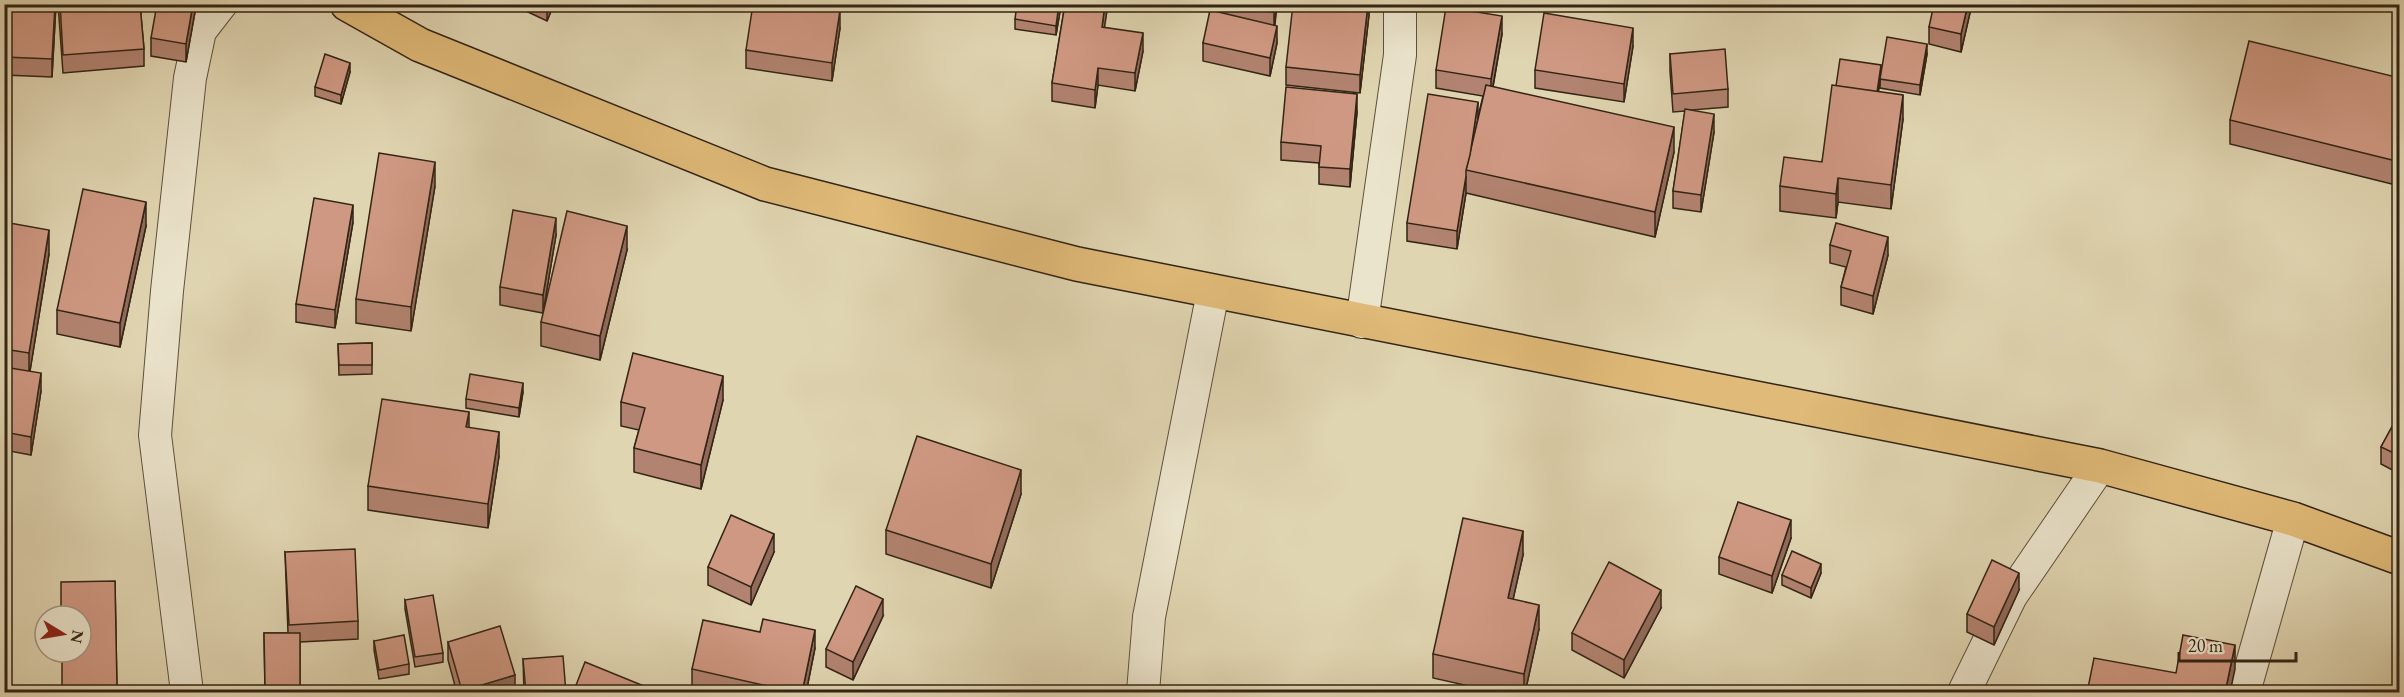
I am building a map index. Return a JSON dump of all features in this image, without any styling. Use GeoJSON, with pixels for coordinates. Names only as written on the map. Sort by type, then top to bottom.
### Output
{"type":"FeatureCollection","features":[{"type":"Feature","properties":{"kind":"main road"},"geometry":{"type":"LineString","coordinates":[[347,4],[420,45],[765,184],[1077,264],[1362,322],[1841,413],[2100,466],[2293,519],[2400,558]]}},
{"type":"Feature","properties":{"kind":"street"},"geometry":{"type":"LineString","coordinates":[[187,693],[155,435],[167,291],[190,78],[200,31],[221,4]]}},
{"type":"Feature","properties":{"kind":"street"},"geometry":{"type":"LineString","coordinates":[[1362,322],[1400,55],[1400,4]]}},
{"type":"Feature","properties":{"kind":"street"},"geometry":{"type":"LineString","coordinates":[[1143,693],[1149,617],[1213,292]]}},
{"type":"Feature","properties":{"kind":"street"},"geometry":{"type":"LineString","coordinates":[[1964,693],[2011,596],[2100,466]]}},
{"type":"Feature","properties":{"kind":"street"},"geometry":{"type":"LineString","coordinates":[[2244,693],[2293,519]]}},
{"type":"Feature","properties":{"kind":"building"},"geometry":{"type":"Polygon","coordinates":[[[4,4],[55,4],[52,59],[4,57],[4,4]]]}},
{"type":"Feature","properties":{"kind":"building"},"geometry":{"type":"Polygon","coordinates":[[[60,4],[140,4],[144,49],[63,55],[60,4]]]}},
{"type":"Feature","properties":{"kind":"building"},"geometry":{"type":"Polygon","coordinates":[[[157,4],[193,4],[186,44],[151,38],[157,4]]]}},
{"type":"Feature","properties":{"kind":"building"},"geometry":{"type":"Polygon","coordinates":[[[753,4],[804,4],[840,10],[832,63],[746,50],[753,4]]]}},
{"type":"Feature","properties":{"kind":"building"},"geometry":{"type":"Polygon","coordinates":[[[1017,4],[1059,4],[1056,26],[1015,19],[1017,4]]]}},
{"type":"Feature","properties":{"kind":"building"},"geometry":{"type":"Polygon","coordinates":[[[1065,4],[1105,4],[1102,27],[1143,33],[1135,73],[1098,68],[1095,90],[1052,83],[1065,4]]]}},
{"type":"Feature","properties":{"kind":"building"},"geometry":{"type":"Polygon","coordinates":[[[1215,4],[1275,4],[1274,12],[1214,7],[1215,4]]]}},
{"type":"Feature","properties":{"kind":"building"},"geometry":{"type":"Polygon","coordinates":[[[1293,4],[1368,4],[1360,75],[1286,67],[1293,4]]]}},
{"type":"Feature","properties":{"kind":"building"},"geometry":{"type":"Polygon","coordinates":[[[1934,4],[1968,4],[1961,34],[1929,27],[1934,4]]]}},
{"type":"Feature","properties":{"kind":"building"},"geometry":{"type":"Polygon","coordinates":[[[1446,7],[1502,16],[1491,79],[1436,70],[1446,7]]]}},
{"type":"Feature","properties":{"kind":"building"},"geometry":{"type":"Polygon","coordinates":[[[1210,10],[1277,26],[1270,58],[1203,43],[1210,10]]]}},
{"type":"Feature","properties":{"kind":"building"},"geometry":{"type":"Polygon","coordinates":[[[1544,13],[1633,28],[1624,84],[1535,70],[1544,13]]]}},
{"type":"Feature","properties":{"kind":"building"},"geometry":{"type":"Polygon","coordinates":[[[1887,37],[1927,44],[1920,85],[1880,79],[1887,37]]]}},
{"type":"Feature","properties":{"kind":"building"},"geometry":{"type":"Polygon","coordinates":[[[2249,41],[2400,78],[2400,162],[2230,120],[2249,41]]]}},
{"type":"Feature","properties":{"kind":"building"},"geometry":{"type":"Polygon","coordinates":[[[1725,49],[1728,89],[1673,94],[1670,54],[1725,49]]]}},
{"type":"Feature","properties":{"kind":"building"},"geometry":{"type":"Polygon","coordinates":[[[325,54],[350,63],[341,95],[315,87],[325,54]]]}},
{"type":"Feature","properties":{"kind":"building"},"geometry":{"type":"Polygon","coordinates":[[[1840,59],[1881,65],[1877,92],[1836,86],[1840,59]]]}},
{"type":"Feature","properties":{"kind":"building"},"geometry":{"type":"Polygon","coordinates":[[[1486,85],[1674,127],[1655,212],[1466,170],[1486,85]]]}},
{"type":"Feature","properties":{"kind":"building"},"geometry":{"type":"Polygon","coordinates":[[[1832,85],[1903,95],[1891,185],[1838,178],[1836,194],[1780,186],[1784,157],[1822,162],[1832,85]]]}},
{"type":"Feature","properties":{"kind":"building"},"geometry":{"type":"Polygon","coordinates":[[[1286,87],[1357,94],[1350,169],[1319,167],[1321,146],[1281,142],[1286,87]]]}},
{"type":"Feature","properties":{"kind":"building"},"geometry":{"type":"Polygon","coordinates":[[[1428,94],[1478,102],[1457,231],[1407,223],[1428,94]]]}},
{"type":"Feature","properties":{"kind":"building"},"geometry":{"type":"Polygon","coordinates":[[[1685,109],[1714,114],[1701,195],[1673,191],[1685,109]]]}},
{"type":"Feature","properties":{"kind":"building"},"geometry":{"type":"Polygon","coordinates":[[[379,153],[435,162],[411,307],[356,299],[379,153]]]}},
{"type":"Feature","properties":{"kind":"building"},"geometry":{"type":"Polygon","coordinates":[[[83,189],[146,202],[120,323],[57,310],[83,189]]]}},
{"type":"Feature","properties":{"kind":"building"},"geometry":{"type":"Polygon","coordinates":[[[314,198],[353,205],[335,310],[296,304],[314,198]]]}},
{"type":"Feature","properties":{"kind":"building"},"geometry":{"type":"Polygon","coordinates":[[[513,210],[556,218],[543,295],[500,287],[513,210]]]}},
{"type":"Feature","properties":{"kind":"building"},"geometry":{"type":"Polygon","coordinates":[[[567,211],[627,226],[600,336],[541,322],[567,211]]]}},
{"type":"Feature","properties":{"kind":"building"},"geometry":{"type":"Polygon","coordinates":[[[4,222],[49,230],[29,353],[4,349],[4,222]]]}},
{"type":"Feature","properties":{"kind":"building"},"geometry":{"type":"Polygon","coordinates":[[[1836,223],[1888,237],[1873,296],[1841,287],[1851,251],[1830,245],[1836,223]]]}},
{"type":"Feature","properties":{"kind":"building"},"geometry":{"type":"Polygon","coordinates":[[[372,343],[372,365],[339,365],[338,344],[372,343]]]}},
{"type":"Feature","properties":{"kind":"building"},"geometry":{"type":"Polygon","coordinates":[[[633,353],[723,376],[701,465],[634,448],[645,408],[621,402],[633,353]]]}},
{"type":"Feature","properties":{"kind":"building"},"geometry":{"type":"Polygon","coordinates":[[[4,367],[41,373],[31,437],[4,432],[4,367]]]}},
{"type":"Feature","properties":{"kind":"building"},"geometry":{"type":"Polygon","coordinates":[[[470,374],[523,383],[519,408],[466,399],[470,374]]]}},
{"type":"Feature","properties":{"kind":"building"},"geometry":{"type":"Polygon","coordinates":[[[382,399],[469,412],[466,427],[499,432],[488,504],[368,486],[382,399]]]}},
{"type":"Feature","properties":{"kind":"building"},"geometry":{"type":"Polygon","coordinates":[[[2400,412],[2400,456],[2381,447],[2400,412]]]}},
{"type":"Feature","properties":{"kind":"building"},"geometry":{"type":"Polygon","coordinates":[[[917,436],[1021,470],[991,564],[886,530],[917,436]]]}},
{"type":"Feature","properties":{"kind":"building"},"geometry":{"type":"Polygon","coordinates":[[[1738,502],[1791,520],[1772,576],[1719,557],[1738,502]]]}},
{"type":"Feature","properties":{"kind":"building"},"geometry":{"type":"Polygon","coordinates":[[[731,515],[774,534],[751,587],[708,567],[731,515]]]}},
{"type":"Feature","properties":{"kind":"building"},"geometry":{"type":"Polygon","coordinates":[[[1463,518],[1523,531],[1508,598],[1539,605],[1524,674],[1433,654],[1463,518]]]}},
{"type":"Feature","properties":{"kind":"building"},"geometry":{"type":"Polygon","coordinates":[[[355,549],[358,621],[289,625],[285,552],[355,549]]]}},
{"type":"Feature","properties":{"kind":"building"},"geometry":{"type":"Polygon","coordinates":[[[1792,551],[1821,564],[1811,588],[1782,575],[1792,551]]]}},
{"type":"Feature","properties":{"kind":"building"},"geometry":{"type":"Polygon","coordinates":[[[1992,560],[2019,573],[1994,627],[1967,614],[1992,560]]]}},
{"type":"Feature","properties":{"kind":"building"},"geometry":{"type":"Polygon","coordinates":[[[1609,562],[1661,590],[1624,660],[1572,633],[1609,562]]]}},
{"type":"Feature","properties":{"kind":"building"},"geometry":{"type":"Polygon","coordinates":[[[115,581],[117,687],[90,688],[90,693],[62,693],[62,664],[93,664],[93,604],[61,604],[61,582],[115,581]]]}},
{"type":"Feature","properties":{"kind":"building"},"geometry":{"type":"Polygon","coordinates":[[[856,586],[883,599],[853,662],[826,649],[856,586]]]}},
{"type":"Feature","properties":{"kind":"building"},"geometry":{"type":"Polygon","coordinates":[[[433,595],[443,653],[415,657],[405,600],[433,595]]]}},
{"type":"Feature","properties":{"kind":"building"},"geometry":{"type":"Polygon","coordinates":[[[763,619],[815,630],[802,693],[692,669],[703,620],[760,632],[763,619]]]}},
{"type":"Feature","properties":{"kind":"building"},"geometry":{"type":"Polygon","coordinates":[[[500,626],[515,675],[462,691],[448,642],[500,626]]]}},
{"type":"Feature","properties":{"kind":"building"},"geometry":{"type":"Polygon","coordinates":[[[264,633],[300,633],[300,686],[265,686],[264,633]]]}},
{"type":"Feature","properties":{"kind":"building"},"geometry":{"type":"Polygon","coordinates":[[[404,635],[409,664],[379,670],[374,641],[404,635]]]}},
{"type":"Feature","properties":{"kind":"building"},"geometry":{"type":"Polygon","coordinates":[[[2183,635],[2235,645],[2225,693],[2087,693],[2094,658],[2176,673],[2183,635]]]}},
{"type":"Feature","properties":{"kind":"building"},"geometry":{"type":"Polygon","coordinates":[[[563,656],[566,693],[526,693],[523,659],[563,656]]]}},
{"type":"Feature","properties":{"kind":"building"},"geometry":{"type":"Polygon","coordinates":[[[585,662],[661,693],[573,693],[585,662]]]}},
{"type":"Feature","properties":{"kind":"building"},"geometry":{"type":"Polygon","coordinates":[[[1330,688],[1351,693],[1329,693],[1330,688]]]}}]}
